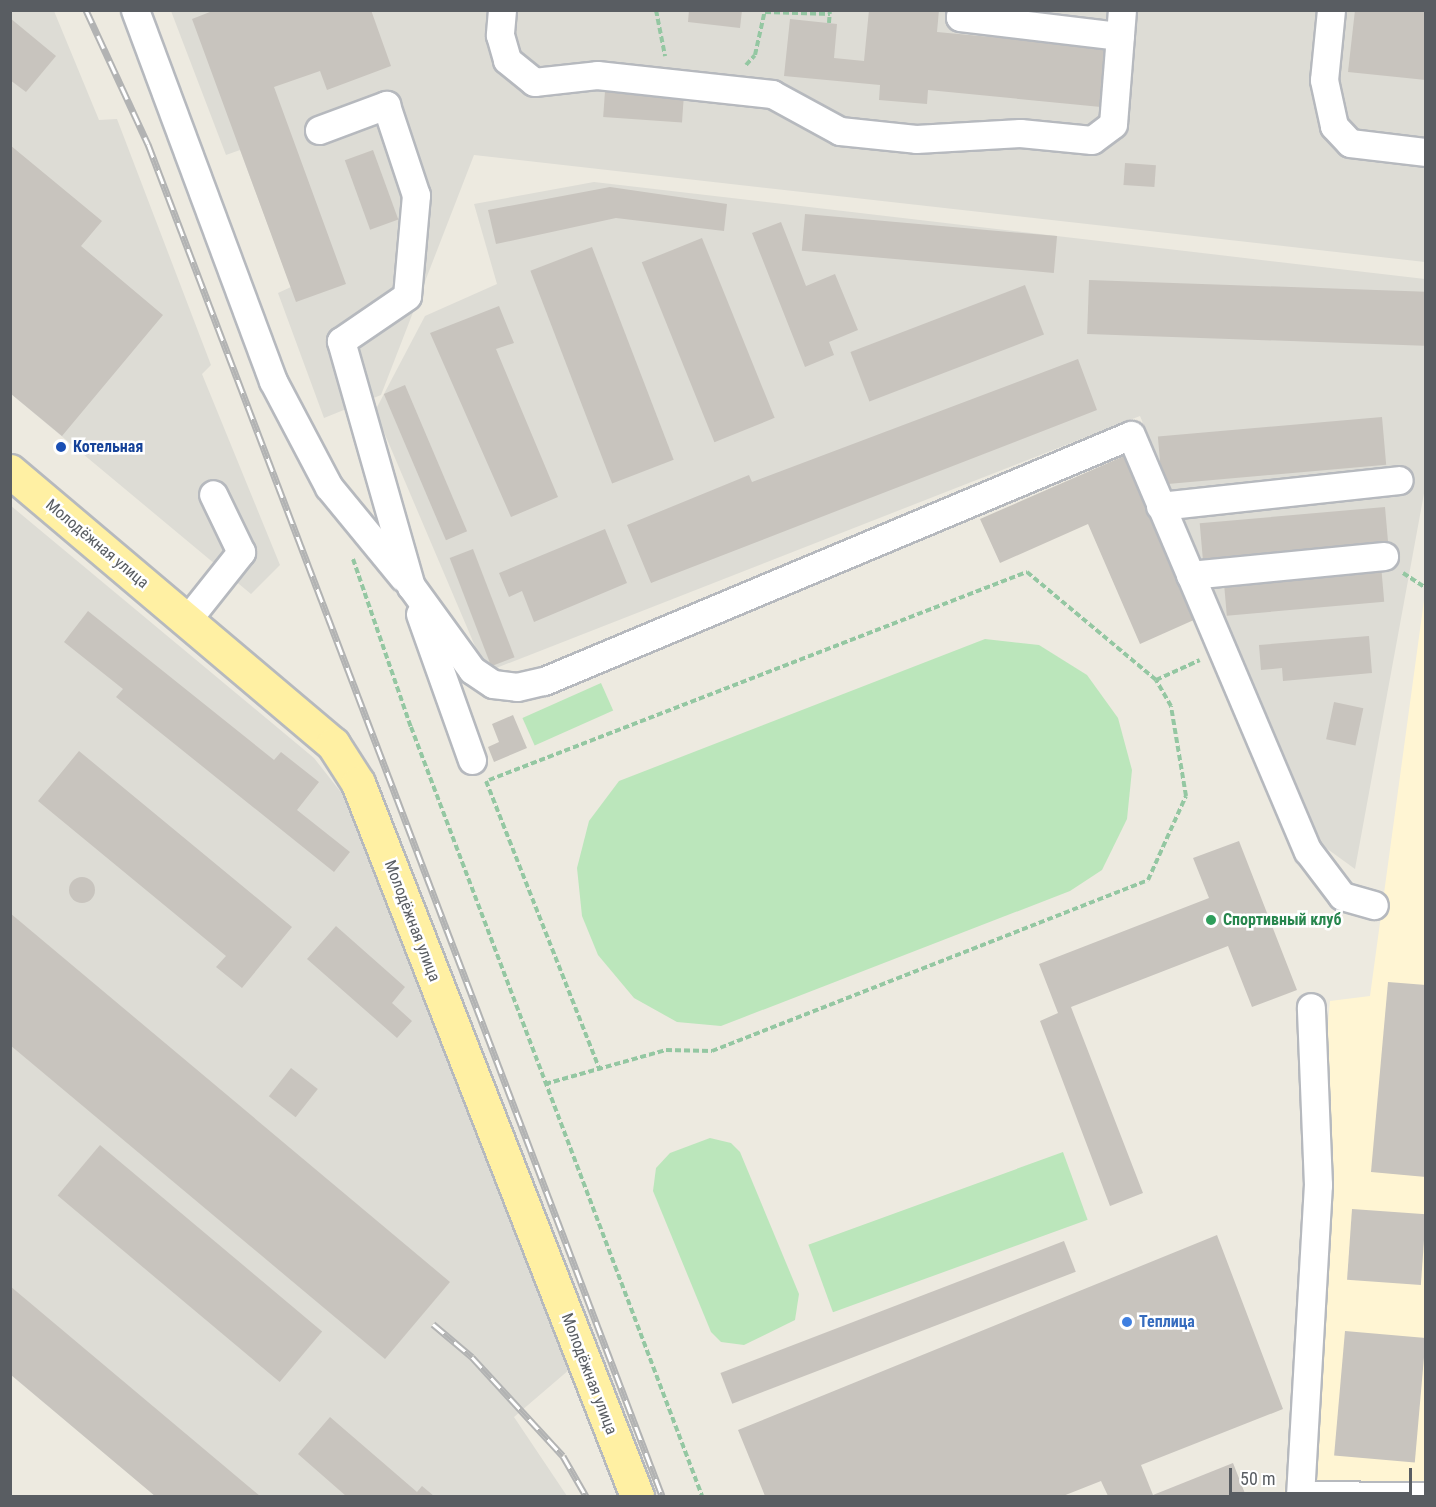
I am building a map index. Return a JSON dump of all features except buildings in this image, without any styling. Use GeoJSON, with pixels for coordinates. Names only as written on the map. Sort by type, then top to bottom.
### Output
{"type":"FeatureCollection","features":[{"type":"Feature","properties":{"kind":"main road","name":"Молодёжная улица"},"geometry":{"type":"LineString","coordinates":[[10,471],[333,744],[358,783],[637,1497]]}},
{"type":"Feature","properties":{"kind":"street"},"geometry":{"type":"LineString","coordinates":[[135,10],[273,381],[328,487],[411,586],[472,670],[493,684],[517,687],[544,681],[1131,435],[1308,851],[1342,896],[1374,905]]}},
{"type":"Feature","properties":{"kind":"street"},"geometry":{"type":"LineString","coordinates":[[502,10],[500,35],[507,60],[521,76],[534,82],[597,75],[715,85],[772,94],[840,131],[916,139],[1020,133],[1092,140],[1113,124],[1121,23],[960,17],[961,10]]}},
{"type":"Feature","properties":{"kind":"street"},"geometry":{"type":"LineString","coordinates":[[1331,10],[1324,80],[1335,126],[1350,142],[1425,152]]}},
{"type":"Feature","properties":{"kind":"street"},"geometry":{"type":"LineString","coordinates":[[319,130],[386,105],[416,195],[407,296],[341,341],[411,586],[479,770]]}},
{"type":"Feature","properties":{"kind":"street"},"geometry":{"type":"LineString","coordinates":[[1161,506],[1399,480]]}},
{"type":"Feature","properties":{"kind":"street"},"geometry":{"type":"LineString","coordinates":[[187,620],[241,552],[213,494]]}},
{"type":"Feature","properties":{"kind":"street"},"geometry":{"type":"LineString","coordinates":[[1190,575],[1384,556]]}},
{"type":"Feature","properties":{"kind":"street"},"geometry":{"type":"LineString","coordinates":[[1311,1007],[1318,1185],[1300,1496],[1425,1496]]}},
{"type":"Feature","properties":{"kind":"path"},"geometry":{"type":"LineString","coordinates":[[656,10],[669,81]]}},
{"type":"Feature","properties":{"kind":"path"},"geometry":{"type":"LineString","coordinates":[[715,85],[755,55],[765,11],[830,12],[829,23]]}},
{"type":"Feature","properties":{"kind":"path"},"geometry":{"type":"LineString","coordinates":[[351,552],[545,1084],[702,1497]]}},
{"type":"Feature","properties":{"kind":"path"},"geometry":{"type":"LineString","coordinates":[[545,1084],[600,1070],[666,1050],[712,1051],[1148,880],[1186,796],[1172,706],[1156,680],[1027,572],[479,770],[600,1070]]}},
{"type":"Feature","properties":{"kind":"path"},"geometry":{"type":"LineString","coordinates":[[1156,680],[1223,650]]}},
{"type":"Feature","properties":{"kind":"shaded area"},"geometry":{"type":"Polygon","coordinates":[[[10,11],[54,11],[99,120],[117,119],[211,365],[202,374],[280,565],[251,594],[11,394],[10,11]]]}},
{"type":"Feature","properties":{"kind":"shaded area"},"geometry":{"type":"Polygon","coordinates":[[[171,11],[1425,11],[1425,262],[474,155],[381,395],[324,418],[278,293],[291,287],[240,150],[226,155],[171,11]]]}},
{"type":"Feature","properties":{"kind":"shaded area"},"geometry":{"type":"Polygon","coordinates":[[[594,182],[1425,279],[1425,488],[1355,869],[1315,840],[1140,416],[486,672],[375,411],[425,316],[497,284],[474,204],[594,182]]]}},
{"type":"Feature","properties":{"kind":"shaded area"},"geometry":{"type":"Polygon","coordinates":[[[10,505],[314,758],[347,800],[570,1369],[514,1417],[567,1496],[155,1496],[11,1375],[10,505]]]}},
{"type":"Feature","properties":{"kind":"shaded area"},"geometry":{"type":"Polygon","coordinates":[[[1425,593],[1425,1496],[1284,1496],[1330,1001],[1370,996],[1425,593]]]}},
{"type":"Feature","properties":{"kind":"green space"},"geometry":{"type":"Polygon","coordinates":[[[985,639],[1039,645],[1087,675],[1118,718],[1132,770],[1127,819],[1102,870],[1070,891],[721,1026],[677,1022],[634,998],[598,955],[582,916],[577,868],[589,821],[619,781],[985,639]]]}},
{"type":"Feature","properties":{"kind":"green space"},"geometry":{"type":"Polygon","coordinates":[[[601,683],[613,710],[535,745],[522,718],[601,683]]]}},
{"type":"Feature","properties":{"kind":"green space"},"geometry":{"type":"Polygon","coordinates":[[[710,1138],[731,1143],[740,1152],[799,1294],[795,1320],[744,1345],[721,1342],[711,1332],[653,1191],[656,1168],[670,1153],[710,1138]]]}},
{"type":"Feature","properties":{"kind":"green space"},"geometry":{"type":"Polygon","coordinates":[[[1063,1152],[1088,1220],[833,1312],[808,1245],[1063,1152]]]}},
{"type":"Feature","properties":{"kind":"railway"},"geometry":{"type":"LineString","coordinates":[[86,10],[148,144],[662,1496]]}},
{"type":"Feature","properties":{"kind":"railway"},"geometry":{"type":"LineString","coordinates":[[433,1324],[472,1357],[563,1456],[586,1496]]}},
{"type":"Feature","properties":{"kind":"place","name":"Котельная"},"geometry":{"type":"Point","coordinates":[61,447]}},
{"type":"Feature","properties":{"kind":"place","name":"Спортивный клуб"},"geometry":{"type":"Point","coordinates":[1211,920]}},
{"type":"Feature","properties":{"kind":"place","name":"Теплица"},"geometry":{"type":"Point","coordinates":[1127,1322]}}]}
